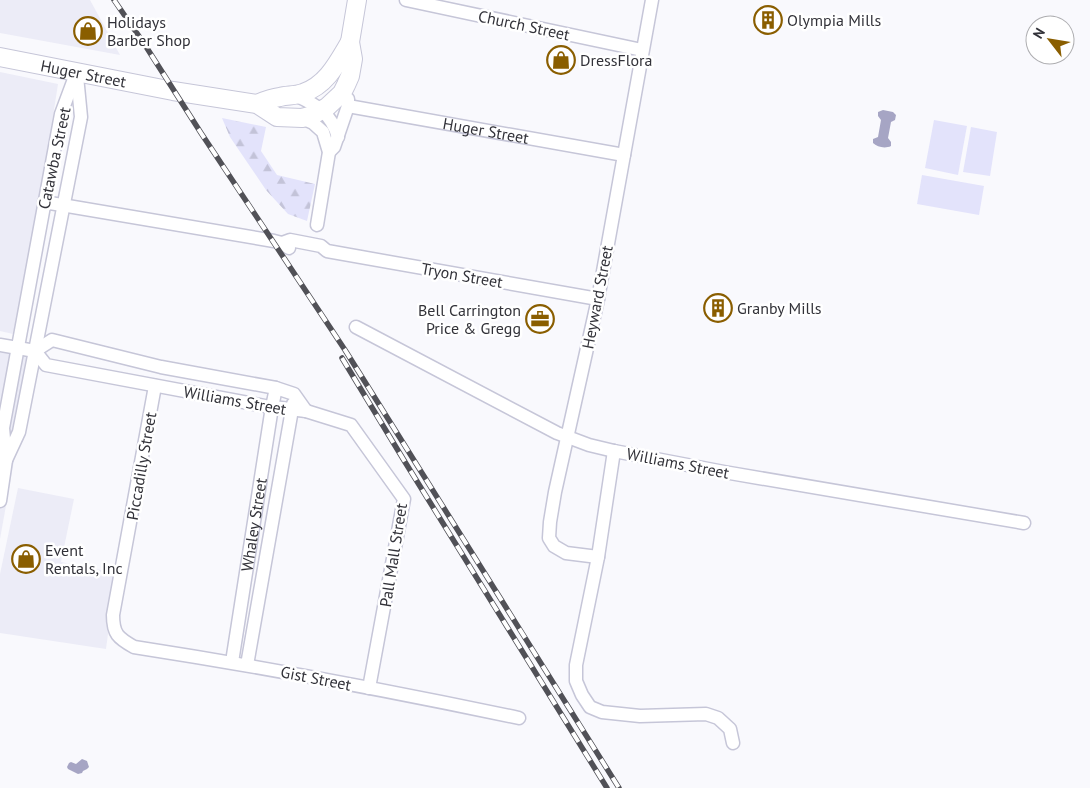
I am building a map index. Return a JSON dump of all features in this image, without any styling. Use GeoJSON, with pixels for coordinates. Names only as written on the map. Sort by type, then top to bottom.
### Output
{"type":"FeatureCollection","features":[{"type":"Feature","properties":{"kind":"main road"},"geometry":{"type":"LineString","coordinates":[[257,104],[277,117],[302,118],[322,110],[342,94],[350,76],[353,59],[350,42],[357,0]]}},
{"type":"Feature","properties":{"kind":"main road"},"geometry":{"type":"LineString","coordinates":[[257,104],[280,96],[302,94],[312,90],[330,74],[350,42]]}},
{"type":"Feature","properties":{"kind":"main road","name":"Huger Street"},"geometry":{"type":"LineString","coordinates":[[0,57],[174,91],[257,104]]}},
{"type":"Feature","properties":{"kind":"street","name":"Church Street"},"geometry":{"type":"LineString","coordinates":[[406,0],[642,50]]}},
{"type":"Feature","properties":{"kind":"street","name":"Heyward Street"},"geometry":{"type":"LineString","coordinates":[[598,557],[566,553],[554,546],[549,538],[550,522],[598,299],[652,0]]}},
{"type":"Feature","properties":{"kind":"street","name":"Catawba Street"},"geometry":{"type":"LineString","coordinates":[[0,501],[6,460],[2,428],[60,114],[77,71]]}},
{"type":"Feature","properties":{"kind":"street","name":"Catawba Street"},"geometry":{"type":"LineString","coordinates":[[6,460],[19,432],[31,378],[81,117],[77,71]]}},
{"type":"Feature","properties":{"kind":"street"},"geometry":{"type":"LineString","coordinates":[[330,152],[338,137],[348,106],[350,76]]}},
{"type":"Feature","properties":{"kind":"street"},"geometry":{"type":"LineString","coordinates":[[295,95],[322,110],[330,120],[338,137]]}},
{"type":"Feature","properties":{"kind":"street","name":"Huger Street"},"geometry":{"type":"LineString","coordinates":[[348,106],[624,155]]}},
{"type":"Feature","properties":{"kind":"street"},"geometry":{"type":"LineString","coordinates":[[302,118],[313,123],[324,132],[330,152],[318,225]]}},
{"type":"Feature","properties":{"kind":"street","name":"Tryon Street"},"geometry":{"type":"LineString","coordinates":[[44,202],[282,243],[289,248],[320,255],[327,251],[598,299]]}},
{"type":"Feature","properties":{"kind":"street","name":"Williams Street"},"geometry":{"type":"LineString","coordinates":[[356,327],[567,437],[589,445],[724,472],[1024,523]]}},
{"type":"Feature","properties":{"kind":"street","name":"Williams Street"},"geometry":{"type":"LineString","coordinates":[[52,340],[161,367],[276,388],[294,394],[306,411],[272,407],[46,365],[35,351],[52,340]]}},
{"type":"Feature","properties":{"kind":"street"},"geometry":{"type":"LineString","coordinates":[[0,345],[35,351]]}},
{"type":"Feature","properties":{"kind":"street","name":"Piccadilly Street"},"geometry":{"type":"LineString","coordinates":[[117,635],[113,626],[113,615],[156,386]]}},
{"type":"Feature","properties":{"kind":"street","name":"Whaley Street"},"geometry":{"type":"LineString","coordinates":[[232,662],[276,388]]}},
{"type":"Feature","properties":{"kind":"street","name":"Whaley Street"},"geometry":{"type":"LineString","coordinates":[[247,665],[294,394]]}},
{"type":"Feature","properties":{"kind":"street","name":"Pall Mall Street"},"geometry":{"type":"LineString","coordinates":[[306,411],[351,425],[404,498],[369,688]]}},
{"type":"Feature","properties":{"kind":"street"},"geometry":{"type":"LineString","coordinates":[[614,451],[598,557],[576,665],[576,681],[590,707],[602,712],[640,716],[706,714],[718,718],[730,729],[733,743]]}},
{"type":"Feature","properties":{"kind":"street","name":"Gist Street"},"geometry":{"type":"LineString","coordinates":[[117,635],[134,647],[232,662],[518,718]]}},
{"type":"Feature","properties":{"kind":"shaded area"},"geometry":{"type":"Polygon","coordinates":[[[0,0],[90,0],[120,55],[0,33],[0,0]]]}},
{"type":"Feature","properties":{"kind":"shaded area"},"geometry":{"type":"Polygon","coordinates":[[[0,72],[58,84],[39,206],[13,334],[0,331],[0,72]]]}},
{"type":"Feature","properties":{"kind":"shaded area"},"geometry":{"type":"Polygon","coordinates":[[[883,110],[893,112],[896,115],[895,120],[891,122],[888,138],[891,146],[886,147],[873,143],[873,139],[878,137],[881,120],[878,112],[883,110]]]}},
{"type":"Feature","properties":{"kind":"shaded area"},"geometry":{"type":"Polygon","coordinates":[[[0,342],[34,349],[0,539],[0,342]]]}},
{"type":"Feature","properties":{"kind":"shaded area"},"geometry":{"type":"Polygon","coordinates":[[[18,488],[74,499],[61,562],[116,573],[106,649],[0,633],[0,574],[18,488]]]}},
{"type":"Feature","properties":{"kind":"shaded area"},"geometry":{"type":"Polygon","coordinates":[[[82,759],[87,761],[89,767],[82,773],[78,774],[68,769],[69,763],[76,764],[82,759]]]}},
{"type":"Feature","properties":{"kind":"green space"},"geometry":{"type":"Polygon","coordinates":[[[222,118],[266,127],[261,151],[277,175],[315,184],[307,221],[288,214],[266,190],[230,137],[222,118]]]}},
{"type":"Feature","properties":{"kind":"green space"},"geometry":{"type":"Polygon","coordinates":[[[934,120],[967,126],[958,175],[925,168],[934,120]]]}},
{"type":"Feature","properties":{"kind":"green space"},"geometry":{"type":"Polygon","coordinates":[[[971,127],[997,132],[990,176],[963,172],[971,127]]]}},
{"type":"Feature","properties":{"kind":"green space"},"geometry":{"type":"Polygon","coordinates":[[[922,175],[984,186],[979,215],[917,204],[922,175]]]}},
{"type":"Feature","properties":{"kind":"railway"},"geometry":{"type":"LineString","coordinates":[[114,0],[345,350],[619,788]]}},
{"type":"Feature","properties":{"kind":"railway"},"geometry":{"type":"LineString","coordinates":[[342,358],[607,788]]}},
{"type":"Feature","properties":{"kind":"place","name":"Olympia Mills"},"geometry":{"type":"Point","coordinates":[768,20]}},
{"type":"Feature","properties":{"kind":"place","name":"Holidays Barber Shop"},"geometry":{"type":"Point","coordinates":[88,31]}},
{"type":"Feature","properties":{"kind":"place","name":"DressFlora"},"geometry":{"type":"Point","coordinates":[561,60]}},
{"type":"Feature","properties":{"kind":"place","name":"Granby Mills"},"geometry":{"type":"Point","coordinates":[718,308]}},
{"type":"Feature","properties":{"kind":"place","name":"Bell Carrington Price & Gregg"},"geometry":{"type":"Point","coordinates":[540,319]}},
{"type":"Feature","properties":{"kind":"place","name":"Event Rentals, Inc"},"geometry":{"type":"Point","coordinates":[26,559]}}]}
